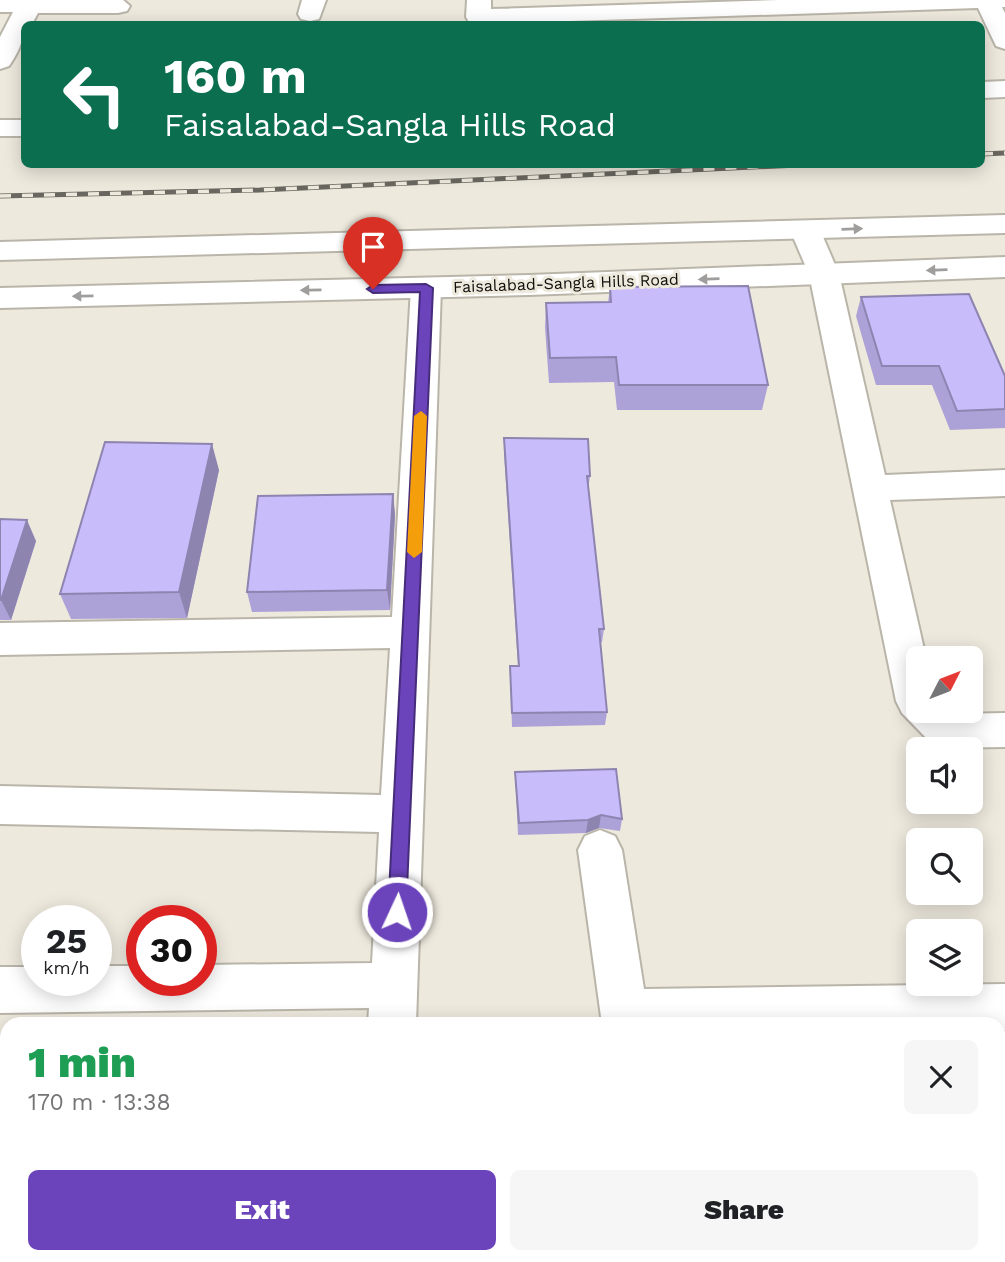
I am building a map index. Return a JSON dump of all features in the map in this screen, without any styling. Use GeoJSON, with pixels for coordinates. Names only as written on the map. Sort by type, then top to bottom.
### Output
{"type":"FeatureCollection","features":[{"type":"Feature","properties":{"kind":"street"},"geometry":{"type":"LineString","coordinates":[[479,0],[478,16],[882,10],[987,0],[1005,1]]}},
{"type":"Feature","properties":{"kind":"street"},"geometry":{"type":"LineString","coordinates":[[987,0],[1005,41]]}},
{"type":"Feature","properties":{"kind":"street"},"geometry":{"type":"LineString","coordinates":[[21,21],[31,3]]}},
{"type":"Feature","properties":{"kind":"street"},"geometry":{"type":"LineString","coordinates":[[0,5],[31,3],[116,10]]}},
{"type":"Feature","properties":{"kind":"street"},"geometry":{"type":"LineString","coordinates":[[0,61],[21,22]]}},
{"type":"Feature","properties":{"kind":"street"},"geometry":{"type":"LineString","coordinates":[[0,70],[21,70]]}},
{"type":"Feature","properties":{"kind":"street"},"geometry":{"type":"LineString","coordinates":[[985,90],[1005,89]]}},
{"type":"Feature","properties":{"kind":"street"},"geometry":{"type":"LineString","coordinates":[[0,128],[21,128]]}},
{"type":"Feature","properties":{"kind":"street"},"geometry":{"type":"LineString","coordinates":[[0,251],[1005,225]]}},
{"type":"Feature","properties":{"kind":"street"},"geometry":{"type":"LineString","coordinates":[[809,230],[829,274],[870,488],[906,655]]}},
{"type":"Feature","properties":{"kind":"street"},"geometry":{"type":"LineString","coordinates":[[0,267],[524,256],[688,234]]}},
{"type":"Feature","properties":{"kind":"street","name":"Faisalabad-Sangla Hills Road"},"geometry":{"type":"LineString","coordinates":[[0,298],[426,288],[1005,267]]}},
{"type":"Feature","properties":{"kind":"street"},"geometry":{"type":"LineString","coordinates":[[0,990],[393,1004],[426,288]]}},
{"type":"Feature","properties":{"kind":"street"},"geometry":{"type":"LineString","coordinates":[[870,488],[1005,483]]}},
{"type":"Feature","properties":{"kind":"street"},"geometry":{"type":"LineString","coordinates":[[0,639],[411,632]]}},
{"type":"Feature","properties":{"kind":"street"},"geometry":{"type":"LineString","coordinates":[[937,723],[945,731],[1005,730]]}},
{"type":"Feature","properties":{"kind":"street"},"geometry":{"type":"LineString","coordinates":[[0,805],[402,814]]}},
{"type":"Feature","properties":{"kind":"street"},"geometry":{"type":"LineString","coordinates":[[600,850],[626,1017]]}},
{"type":"Feature","properties":{"kind":"street"},"geometry":{"type":"LineString","coordinates":[[660,1017],[1005,1007]]}},
{"type":"Feature","properties":{"kind":"building"},"geometry":{"type":"Polygon","coordinates":[[[748,286],[768,385],[619,385],[616,357],[550,358],[546,303],[611,302],[610,287],[748,286]]]}},
{"type":"Feature","properties":{"kind":"building"},"geometry":{"type":"Polygon","coordinates":[[[969,294],[1005,376],[1005,409],[957,411],[939,366],[882,366],[861,297],[969,294]]]}},
{"type":"Feature","properties":{"kind":"building"},"geometry":{"type":"Polygon","coordinates":[[[504,438],[588,439],[590,476],[587,476],[604,629],[599,629],[607,712],[512,713],[510,666],[519,666],[504,438]]]}},
{"type":"Feature","properties":{"kind":"building"},"geometry":{"type":"Polygon","coordinates":[[[105,442],[212,444],[179,592],[60,594],[105,442]]]}},
{"type":"Feature","properties":{"kind":"building"},"geometry":{"type":"Polygon","coordinates":[[[393,494],[387,590],[247,592],[258,496],[393,494]]]}},
{"type":"Feature","properties":{"kind":"building"},"geometry":{"type":"Polygon","coordinates":[[[0,519],[27,520],[1,600],[0,600],[0,519]]]}},
{"type":"Feature","properties":{"kind":"building"},"geometry":{"type":"Polygon","coordinates":[[[616,769],[622,819],[601,815],[588,820],[519,823],[515,772],[616,769]]]}},
{"type":"Feature","properties":{"kind":"railway"},"geometry":{"type":"LineString","coordinates":[[985,154],[1005,153]]}},
{"type":"Feature","properties":{"kind":"railway"},"geometry":{"type":"LineString","coordinates":[[0,196],[260,190],[733,168]]}},
{"type":"Feature","properties":{"kind":"slow traffic"},"geometry":{"type":"LineString","coordinates":[[414,552],[421,416]]}},
{"type":"Feature","properties":{"kind":"route"},"geometry":{"type":"LineString","coordinates":[[373,289],[426,288],[397,912]]}}]}
